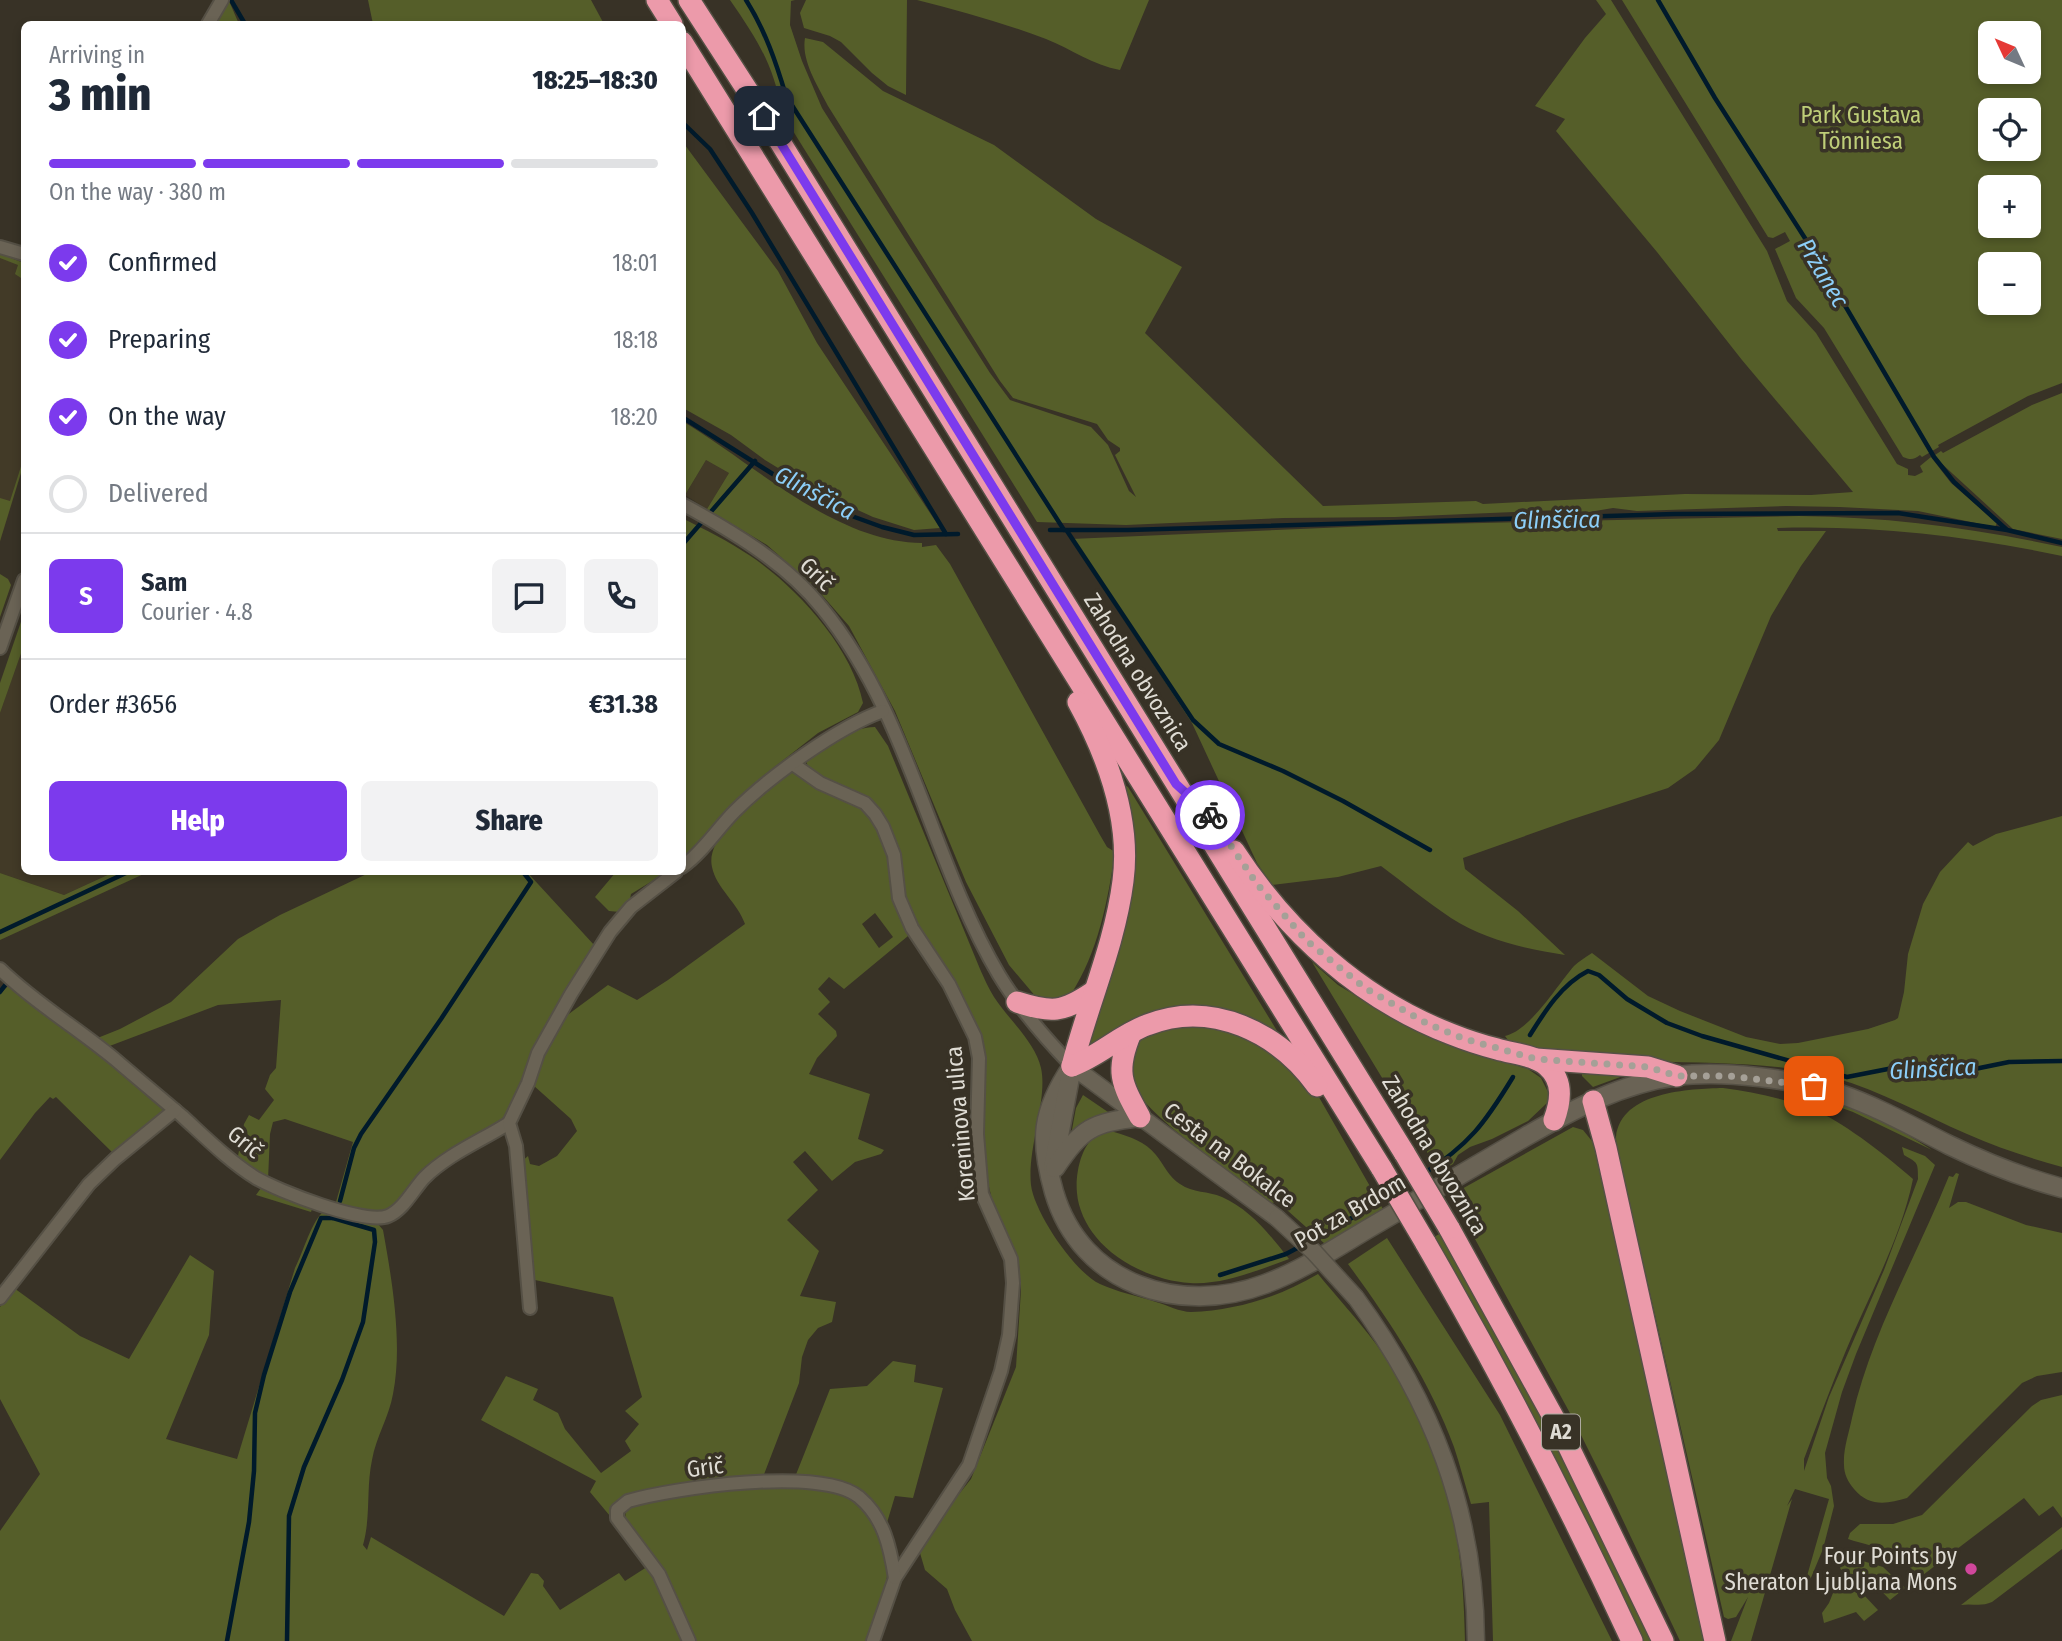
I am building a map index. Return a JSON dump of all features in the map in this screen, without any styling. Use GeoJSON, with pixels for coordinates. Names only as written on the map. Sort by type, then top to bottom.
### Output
{"type":"FeatureCollection","features":[{"type":"Feature","properties":{"kind":"highway"},"geometry":{"type":"LineString","coordinates":[[657,0],[670,21]]}},
{"type":"Feature","properties":{"kind":"highway","name":"Zahodna obvoznica"},"geometry":{"type":"LineString","coordinates":[[689,0],[764,116],[1449,1228],[1562,1433],[1663,1641]]}},
{"type":"Feature","properties":{"kind":"highway","name":"A2"},"geometry":{"type":"LineString","coordinates":[[686,48],[1426,1242],[1521,1413],[1632,1641]]}},
{"type":"Feature","properties":{"kind":"highway"},"geometry":{"type":"LineString","coordinates":[[1056,642],[1067,683],[1101,749],[1119,810],[1124,841],[1124,879],[1119,906],[1072,1066]]}},
{"type":"Feature","properties":{"kind":"highway"},"geometry":{"type":"LineString","coordinates":[[1176,784],[1206,810],[1257,884],[1290,925],[1348,976],[1384,1001],[1438,1028],[1490,1047],[1536,1059],[1648,1067],[1677,1076]]}},
{"type":"Feature","properties":{"kind":"highway"},"geometry":{"type":"LineString","coordinates":[[1017,1002],[1054,1011],[1073,1006],[1093,992]]}},
{"type":"Feature","properties":{"kind":"highway"},"geometry":{"type":"LineString","coordinates":[[1072,1066],[1098,1055],[1131,1033],[1155,1022],[1187,1016],[1210,1017],[1241,1025],[1277,1043],[1301,1065],[1319,1089],[1343,1105]]}},
{"type":"Feature","properties":{"kind":"highway"},"geometry":{"type":"LineString","coordinates":[[1131,1033],[1123,1052],[1120,1073],[1126,1093],[1140,1117]]}},
{"type":"Feature","properties":{"kind":"highway"},"geometry":{"type":"LineString","coordinates":[[1536,1059],[1548,1067],[1559,1085],[1560,1103],[1554,1120]]}},
{"type":"Feature","properties":{"kind":"highway"},"geometry":{"type":"LineString","coordinates":[[1593,1101],[1606,1148],[1715,1641]]}},
{"type":"Feature","properties":{"kind":"main road","name":"Pot za Brdom"},"geometry":{"type":"LineString","coordinates":[[1072,1066],[1052,1176],[1058,1204],[1079,1240],[1108,1270],[1136,1285],[1184,1296],[1211,1296],[1263,1285],[1308,1264],[1554,1120],[1625,1089],[1677,1076],[1713,1075],[1776,1080],[1839,1093],[1954,1147],[2062,1188]]}},
{"type":"Feature","properties":{"kind":"main road"},"geometry":{"type":"LineString","coordinates":[[1052,1176],[1068,1149],[1092,1126],[1140,1117]]}},
{"type":"Feature","properties":{"kind":"street"},"geometry":{"type":"LineString","coordinates":[[210,21],[220,4]]}},
{"type":"Feature","properties":{"kind":"street"},"geometry":{"type":"LineString","coordinates":[[0,247],[21,253]]}},
{"type":"Feature","properties":{"kind":"street","name":"Grič"},"geometry":{"type":"LineString","coordinates":[[686,506],[755,547],[821,606],[844,637],[883,711],[966,909],[999,974],[1017,1002],[1072,1066]]}},
{"type":"Feature","properties":{"kind":"street"},"geometry":{"type":"LineString","coordinates":[[0,648],[21,588]]}},
{"type":"Feature","properties":{"kind":"street"},"geometry":{"type":"LineString","coordinates":[[686,863],[757,790],[857,722],[883,711]]}},
{"type":"Feature","properties":{"kind":"street","name":"Koreninova ulica"},"geometry":{"type":"LineString","coordinates":[[793,764],[820,783],[865,803],[883,827],[894,855],[899,898],[923,948],[949,984],[975,1037],[979,1058],[977,1134],[982,1194],[1011,1259],[1013,1283],[1009,1335],[1001,1371],[969,1465],[895,1578],[873,1641]]}},
{"type":"Feature","properties":{"kind":"street"},"geometry":{"type":"LineString","coordinates":[[530,1308],[516,1146],[509,1123],[547,1034],[610,932],[631,907],[672,875]]}},
{"type":"Feature","properties":{"kind":"street","name":"Grič"},"geometry":{"type":"LineString","coordinates":[[0,969],[37,1002],[109,1055],[176,1110],[224,1153],[256,1178],[284,1192],[374,1218],[387,1217],[397,1211],[424,1178],[441,1163],[509,1123]]}},
{"type":"Feature","properties":{"kind":"street","name":"Cesta na Bokalce"},"geometry":{"type":"LineString","coordinates":[[1072,1066],[1277,1218],[1314,1252],[1356,1298],[1413,1386],[1450,1473],[1469,1552],[1476,1641]]}},
{"type":"Feature","properties":{"kind":"street"},"geometry":{"type":"LineString","coordinates":[[0,1298],[89,1184],[115,1159],[176,1110]]}},
{"type":"Feature","properties":{"kind":"street","name":"Grič"},"geometry":{"type":"LineString","coordinates":[[689,1641],[659,1574],[617,1518],[617,1510],[628,1501],[713,1486],[776,1481],[815,1482],[842,1488],[858,1495],[884,1528],[895,1578]]}},
{"type":"Feature","properties":{"kind":"shaded area"},"geometry":{"type":"Polygon","coordinates":[[[0,252],[21,258],[21,474],[0,542],[0,252]]]}},
{"type":"Feature","properties":{"kind":"shaded area"},"geometry":{"type":"Polygon","coordinates":[[[706,460],[729,473],[707,509],[686,493],[706,460]]]}},
{"type":"Feature","properties":{"kind":"shaded area"},"geometry":{"type":"Polygon","coordinates":[[[21,654],[21,875],[107,875],[64,895],[0,873],[0,713],[21,654]]]}},
{"type":"Feature","properties":{"kind":"green space"},"geometry":{"type":"Polygon","coordinates":[[[368,0],[591,0],[602,21],[372,21],[368,0]]]}},
{"type":"Feature","properties":{"kind":"green space"},"geometry":{"type":"Polygon","coordinates":[[[730,0],[795,0],[791,1],[790,25],[822,108],[990,373],[1010,400],[1091,427],[1108,445],[1129,491],[1136,497],[1115,455],[1120,448],[1108,440],[1097,424],[1013,398],[1000,381],[828,106],[808,64],[805,38],[823,42],[883,91],[994,145],[1096,219],[1182,267],[1145,333],[1323,506],[1476,501],[1483,504],[1685,494],[1811,495],[1853,492],[1556,131],[1565,119],[1535,106],[1606,14],[1596,0],[1611,0],[1767,251],[1787,301],[1816,333],[1897,464],[1908,469],[1908,475],[1915,476],[1923,472],[1920,466],[1931,457],[1951,483],[1997,523],[1995,527],[1918,511],[1786,506],[1637,511],[1613,508],[1589,512],[1560,510],[1126,525],[1037,522],[783,115],[775,81],[764,54],[730,0]]]}},
{"type":"Feature","properties":{"kind":"green space"},"geometry":{"type":"Polygon","coordinates":[[[806,0],[907,0],[906,95],[888,86],[872,73],[841,42],[804,28],[800,13],[806,0]]]}},
{"type":"Feature","properties":{"kind":"green space"},"geometry":{"type":"Polygon","coordinates":[[[917,0],[1149,0],[1120,70],[1030,33],[917,0]]]}},
{"type":"Feature","properties":{"kind":"green space","name":"Park Gustava Tönniesa"},"geometry":{"type":"Polygon","coordinates":[[[1622,0],[2062,0],[2062,383],[2028,396],[1938,445],[1939,447],[1922,457],[1903,457],[1824,328],[1796,298],[1775,249],[1790,241],[1785,232],[1773,238],[1768,237],[1622,0]]]}},
{"type":"Feature","properties":{"kind":"green space"},"geometry":{"type":"Polygon","coordinates":[[[229,1],[238,21],[217,21],[229,1]]]}},
{"type":"Feature","properties":{"kind":"green space"},"geometry":{"type":"Polygon","coordinates":[[[686,146],[778,271],[817,343],[940,528],[914,530],[873,517],[814,490],[731,435],[686,410],[686,146]]]}},
{"type":"Feature","properties":{"kind":"green space"},"geometry":{"type":"Polygon","coordinates":[[[0,254],[21,262],[21,278],[15,274],[18,265],[0,258],[0,254]]]}},
{"type":"Feature","properties":{"kind":"green space"},"geometry":{"type":"Polygon","coordinates":[[[2062,393],[2062,539],[2013,529],[1935,455],[2032,405],[2062,393]]]}},
{"type":"Feature","properties":{"kind":"green space"},"geometry":{"type":"Polygon","coordinates":[[[686,424],[796,498],[827,515],[858,530],[889,539],[922,543],[922,547],[936,545],[950,564],[1100,835],[1107,847],[1115,852],[1095,944],[1071,994],[1051,1001],[1036,997],[1009,965],[966,882],[895,711],[849,626],[815,587],[767,545],[707,509],[729,473],[706,460],[686,493],[686,424]]]}},
{"type":"Feature","properties":{"kind":"green space"},"geometry":{"type":"Polygon","coordinates":[[[21,466],[0,541],[0,498],[10,501],[21,466]]]}},
{"type":"Feature","properties":{"kind":"green space"},"geometry":{"type":"Polygon","coordinates":[[[1799,516],[1899,521],[1996,534],[2062,547],[2062,556],[1920,533],[1849,528],[1777,528],[1778,531],[1826,531],[1771,616],[1719,740],[1695,769],[1668,788],[1463,858],[1465,869],[1518,911],[1565,955],[1506,942],[1464,926],[1381,866],[1338,877],[1272,885],[1257,863],[1192,723],[1071,539],[1394,525],[1799,516]]]}},
{"type":"Feature","properties":{"kind":"green space"},"geometry":{"type":"Polygon","coordinates":[[[686,520],[749,555],[803,601],[820,620],[847,661],[863,703],[858,712],[818,733],[739,798],[686,855],[686,520]]]}},
{"type":"Feature","properties":{"kind":"green space"},"geometry":{"type":"Polygon","coordinates":[[[0,574],[8,579],[11,585],[0,617],[0,574]]]}},
{"type":"Feature","properties":{"kind":"green space"},"geometry":{"type":"Polygon","coordinates":[[[21,622],[21,654],[0,713],[0,683],[21,622]]]}},
{"type":"Feature","properties":{"kind":"green space"},"geometry":{"type":"Polygon","coordinates":[[[875,727],[888,746],[980,969],[994,997],[1038,1058],[1042,1094],[1032,1156],[1031,1185],[1040,1210],[1057,1240],[1079,1268],[1100,1284],[1187,1312],[1208,1311],[1257,1301],[1318,1274],[1388,1362],[1432,1452],[1448,1498],[1456,1534],[1462,1580],[1465,1641],[972,1641],[947,1589],[925,1570],[920,1553],[929,1532],[971,1479],[1016,1367],[1021,1290],[1019,1264],[994,1208],[986,1174],[982,1131],[985,1076],[980,1037],[927,948],[904,896],[899,851],[888,825],[808,768],[806,759],[831,743],[856,730],[875,727]]]}},
{"type":"Feature","properties":{"kind":"green space"},"geometry":{"type":"Polygon","coordinates":[[[793,772],[864,809],[883,837],[894,869],[908,936],[844,989],[829,977],[818,989],[830,1002],[818,1014],[836,1031],[837,1036],[817,1058],[809,1074],[870,1094],[858,1139],[884,1150],[881,1154],[855,1162],[832,1181],[805,1151],[793,1162],[818,1190],[787,1220],[819,1251],[800,1296],[836,1302],[832,1322],[818,1328],[808,1340],[802,1357],[799,1383],[763,1477],[636,1495],[616,1504],[610,1516],[590,1492],[596,1481],[481,1420],[506,1376],[538,1389],[533,1400],[558,1413],[565,1429],[601,1473],[631,1451],[625,1441],[639,1424],[625,1411],[642,1397],[613,1297],[535,1280],[520,1163],[528,1156],[530,1164],[539,1166],[557,1156],[577,1131],[571,1119],[533,1085],[545,1046],[562,1019],[608,985],[637,1000],[745,924],[714,875],[712,854],[727,826],[754,799],[793,772]],[[875,913],[862,924],[879,948],[893,937],[875,913]]]}},
{"type":"Feature","properties":{"kind":"green space"},"geometry":{"type":"Polygon","coordinates":[[[1123,784],[1128,787],[1279,1034],[1227,1014],[1086,1051],[1120,941],[1123,784]]]}},
{"type":"Feature","properties":{"kind":"green space"},"geometry":{"type":"Polygon","coordinates":[[[2062,816],[2062,1167],[1990,1144],[1902,1104],[1835,1078],[1744,1064],[1616,1059],[1513,1047],[1505,1036],[1534,1016],[1574,966],[1592,953],[1648,996],[1746,1037],[1780,1044],[1798,1043],[1868,1029],[1895,1020],[1898,1018],[1904,992],[1908,954],[1923,904],[1940,872],[1968,842],[1973,846],[1996,834],[2062,816]]]}},
{"type":"Feature","properties":{"kind":"green space"},"geometry":{"type":"Polygon","coordinates":[[[0,873],[64,895],[107,875],[141,875],[0,940],[0,873]]]}},
{"type":"Feature","properties":{"kind":"green space"},"geometry":{"type":"Polygon","coordinates":[[[365,875],[530,875],[595,946],[512,1108],[502,1122],[395,1207],[372,1211],[336,1202],[353,1142],[285,1119],[273,1122],[268,1180],[243,1163],[238,1156],[244,1124],[249,1115],[259,1120],[274,1100],[265,1089],[276,1068],[281,1000],[218,1005],[107,1047],[95,1039],[171,1002],[238,939],[280,915],[365,875]]]}},
{"type":"Feature","properties":{"kind":"green space"},"geometry":{"type":"Polygon","coordinates":[[[613,875],[662,875],[631,894],[629,904],[620,912],[609,911],[595,897],[613,875]]]}},
{"type":"Feature","properties":{"kind":"green space"},"geometry":{"type":"Polygon","coordinates":[[[1312,962],[1338,985],[1405,1025],[1453,1046],[1528,1069],[1541,1078],[1549,1094],[1547,1103],[1528,1121],[1470,1147],[1458,1155],[1453,1164],[1439,1172],[1312,962]]]}},
{"type":"Feature","properties":{"kind":"green space"},"geometry":{"type":"Polygon","coordinates":[[[10,984],[162,1104],[163,1113],[114,1154],[56,1097],[50,1097],[0,1160],[0,994],[10,984]]]}},
{"type":"Feature","properties":{"kind":"green space"},"geometry":{"type":"Polygon","coordinates":[[[1202,1023],[1258,1040],[1316,1092],[1383,1209],[1325,1244],[1278,1202],[1271,1203],[1215,1162],[1149,1106],[1135,1090],[1128,1076],[1133,1044],[1150,1031],[1202,1023]]]}},
{"type":"Feature","properties":{"kind":"green space"},"geometry":{"type":"Polygon","coordinates":[[[1582,1071],[1623,1076],[1593,1087],[1582,1076],[1582,1071]]]}},
{"type":"Feature","properties":{"kind":"green space"},"geometry":{"type":"Polygon","coordinates":[[[1723,1088],[1772,1097],[1819,1112],[1855,1133],[1913,1179],[1895,1239],[1846,1349],[1804,1459],[1804,1471],[1829,1397],[1884,1270],[1918,1179],[1916,1164],[1904,1155],[1902,1147],[1925,1156],[1935,1165],[1842,1392],[1825,1453],[1827,1478],[1834,1506],[1823,1549],[1805,1592],[1803,1590],[1829,1499],[1795,1489],[1787,1506],[1792,1499],[1751,1641],[1731,1641],[1748,1597],[1736,1617],[1724,1617],[1616,1139],[1621,1122],[1630,1110],[1643,1102],[1676,1092],[1723,1088]]]}},
{"type":"Feature","properties":{"kind":"green space"},"geometry":{"type":"Polygon","coordinates":[[[1812,1094],[1874,1117],[1932,1150],[1853,1112],[1811,1097],[1812,1094]]]}},
{"type":"Feature","properties":{"kind":"green space"},"geometry":{"type":"Polygon","coordinates":[[[1083,1095],[1108,1112],[1071,1135],[1076,1108],[1083,1095]]]}},
{"type":"Feature","properties":{"kind":"green space"},"geometry":{"type":"Polygon","coordinates":[[[1573,1127],[1583,1130],[1596,1146],[1706,1641],[1680,1641],[1571,1415],[1451,1195],[1573,1127]]]}},
{"type":"Feature","properties":{"kind":"green space"},"geometry":{"type":"Polygon","coordinates":[[[1114,1132],[1147,1146],[1180,1184],[1222,1197],[1242,1209],[1275,1241],[1289,1259],[1228,1279],[1190,1283],[1164,1279],[1138,1269],[1115,1255],[1096,1237],[1086,1222],[1079,1205],[1077,1186],[1080,1160],[1087,1145],[1100,1134],[1114,1132]]]}},
{"type":"Feature","properties":{"kind":"green space"},"geometry":{"type":"Polygon","coordinates":[[[1956,1173],[1959,1174],[1949,1208],[1958,1202],[1966,1202],[2026,1225],[2062,1233],[2062,1372],[2037,1376],[2022,1383],[1907,1498],[1879,1503],[1860,1495],[1848,1481],[1845,1472],[1844,1453],[1852,1418],[1860,1386],[1883,1325],[1949,1176],[1953,1177],[1956,1173]]]}},
{"type":"Feature","properties":{"kind":"green space"},"geometry":{"type":"Polygon","coordinates":[[[261,1188],[313,1206],[311,1212],[256,1195],[261,1188]]]}},
{"type":"Feature","properties":{"kind":"green space"},"geometry":{"type":"Polygon","coordinates":[[[325,1210],[378,1224],[383,1230],[393,1291],[397,1333],[396,1375],[391,1402],[376,1443],[370,1471],[363,1545],[367,1550],[371,1537],[504,1616],[531,1573],[538,1574],[544,1581],[543,1586],[560,1610],[619,1573],[625,1581],[650,1565],[684,1641],[0,1641],[0,1531],[40,1474],[0,1399],[0,1307],[14,1288],[80,1336],[129,1359],[190,1255],[214,1271],[209,1335],[166,1439],[237,1459],[295,1268],[312,1229],[325,1210]]]}},
{"type":"Feature","properties":{"kind":"green space"},"geometry":{"type":"Polygon","coordinates":[[[1441,1233],[1576,1480],[1653,1641],[1644,1641],[1543,1437],[1434,1237],[1441,1233]]]}},
{"type":"Feature","properties":{"kind":"green space"},"geometry":{"type":"Polygon","coordinates":[[[1387,1238],[1500,1415],[1612,1641],[1493,1641],[1489,1502],[1471,1504],[1454,1447],[1433,1398],[1393,1329],[1348,1264],[1387,1238]]]}},
{"type":"Feature","properties":{"kind":"green space"},"geometry":{"type":"Polygon","coordinates":[[[893,1361],[916,1365],[914,1382],[943,1388],[913,1498],[895,1496],[886,1526],[866,1498],[795,1477],[830,1389],[867,1386],[893,1361]]]}},
{"type":"Feature","properties":{"kind":"green space"},"geometry":{"type":"Polygon","coordinates":[[[2062,1395],[2062,1518],[2053,1506],[2039,1516],[2024,1498],[1919,1578],[1896,1555],[1848,1539],[1850,1533],[1860,1524],[1893,1524],[1922,1515],[2032,1406],[2041,1400],[2062,1395]]]}},
{"type":"Feature","properties":{"kind":"green space"},"geometry":{"type":"Polygon","coordinates":[[[790,1485],[846,1496],[857,1502],[874,1523],[884,1549],[888,1572],[869,1641],[693,1641],[657,1561],[625,1521],[626,1507],[686,1494],[790,1485]]]}},
{"type":"Feature","properties":{"kind":"green space"},"geometry":{"type":"Polygon","coordinates":[[[2062,1527],[2062,1549],[1992,1602],[1961,1605],[2062,1527]]]}},
{"type":"Feature","properties":{"kind":"green space"},"geometry":{"type":"Polygon","coordinates":[[[1846,1556],[1883,1567],[1905,1588],[1890,1600],[1870,1579],[1843,1572],[1840,1568],[1846,1556]]]}},
{"type":"Feature","properties":{"kind":"green space"},"geometry":{"type":"Polygon","coordinates":[[[1838,1586],[1863,1594],[1878,1610],[1864,1621],[1856,1612],[1824,1623],[1822,1613],[1838,1586]]]}},
{"type":"Feature","properties":{"kind":"waterway","name":"Glinščica"},"geometry":{"type":"LineString","coordinates":[[231,0],[243,21]]}},
{"type":"Feature","properties":{"kind":"waterway"},"geometry":{"type":"LineString","coordinates":[[746,0],[769,46],[786,96],[1064,530]]}},
{"type":"Feature","properties":{"kind":"waterway","name":"Pržanec"},"geometry":{"type":"LineString","coordinates":[[1658,0],[1715,98],[1810,246],[1934,457],[1954,482],[2006,529]]}},
{"type":"Feature","properties":{"kind":"waterway"},"geometry":{"type":"LineString","coordinates":[[686,126],[710,149],[752,213],[946,534]]}},
{"type":"Feature","properties":{"kind":"waterway","name":"Glinščica"},"geometry":{"type":"LineString","coordinates":[[686,420],[803,493],[838,511],[914,535],[958,534]]}},
{"type":"Feature","properties":{"kind":"waterway"},"geometry":{"type":"LineString","coordinates":[[686,540],[755,461]]}},
{"type":"Feature","properties":{"kind":"waterway","name":"Glinščica"},"geometry":{"type":"LineString","coordinates":[[1050,530],[1675,514],[1898,513],[2007,530],[2062,543]]}},
{"type":"Feature","properties":{"kind":"waterway"},"geometry":{"type":"LineString","coordinates":[[1067,531],[1193,720],[1219,744],[1283,771],[1343,801],[1430,850]]}},
{"type":"Feature","properties":{"kind":"waterway"},"geometry":{"type":"LineString","coordinates":[[0,932],[122,875]]}},
{"type":"Feature","properties":{"kind":"waterway"},"geometry":{"type":"LineString","coordinates":[[340,1201],[354,1148],[361,1134],[531,882],[525,875]]}},
{"type":"Feature","properties":{"kind":"waterway","name":"Glinščica"},"geometry":{"type":"LineString","coordinates":[[1530,1035],[1562,991],[1588,971],[1599,975],[1627,999],[1667,1023],[1702,1036],[1847,1077],[1893,1068],[1965,1071],[2009,1062],[2062,1061]]}},
{"type":"Feature","properties":{"kind":"waterway"},"geometry":{"type":"LineString","coordinates":[[0,992],[6,984]]}},
{"type":"Feature","properties":{"kind":"waterway"},"geometry":{"type":"LineString","coordinates":[[1423,1174],[1453,1153],[1475,1132],[1513,1077]]}},
{"type":"Feature","properties":{"kind":"waterway"},"geometry":{"type":"LineString","coordinates":[[1309,1243],[1389,1196]]}},
{"type":"Feature","properties":{"kind":"waterway"},"geometry":{"type":"LineString","coordinates":[[287,1641],[289,1516],[304,1467],[342,1380],[363,1322],[375,1242],[374,1230],[333,1218],[335,1215]]}},
{"type":"Feature","properties":{"kind":"waterway"},"geometry":{"type":"LineString","coordinates":[[227,1641],[249,1522],[254,1471],[255,1413],[264,1375],[290,1292],[321,1218],[333,1218]]}},
{"type":"Feature","properties":{"kind":"waterway"},"geometry":{"type":"LineString","coordinates":[[1220,1275],[1286,1254],[1301,1246]]}},
{"type":"Feature","properties":{"kind":"way so far"},"geometry":{"type":"LineString","coordinates":[[1210,815],[1257,884],[1290,925],[1329,961],[1365,988],[1428,1024],[1465,1039],[1536,1059],[1648,1067],[1677,1076],[1730,1076],[1814,1086]]}},
{"type":"Feature","properties":{"kind":"place","name":"Four Points by Sheraton Ljubljana Mons"},"geometry":{"type":"Point","coordinates":[1971,1569]}},
{"type":"Feature","properties":{"kind":"route"},"geometry":{"type":"LineString","coordinates":[[764,116],[1176,784],[1210,815]]}}]}
